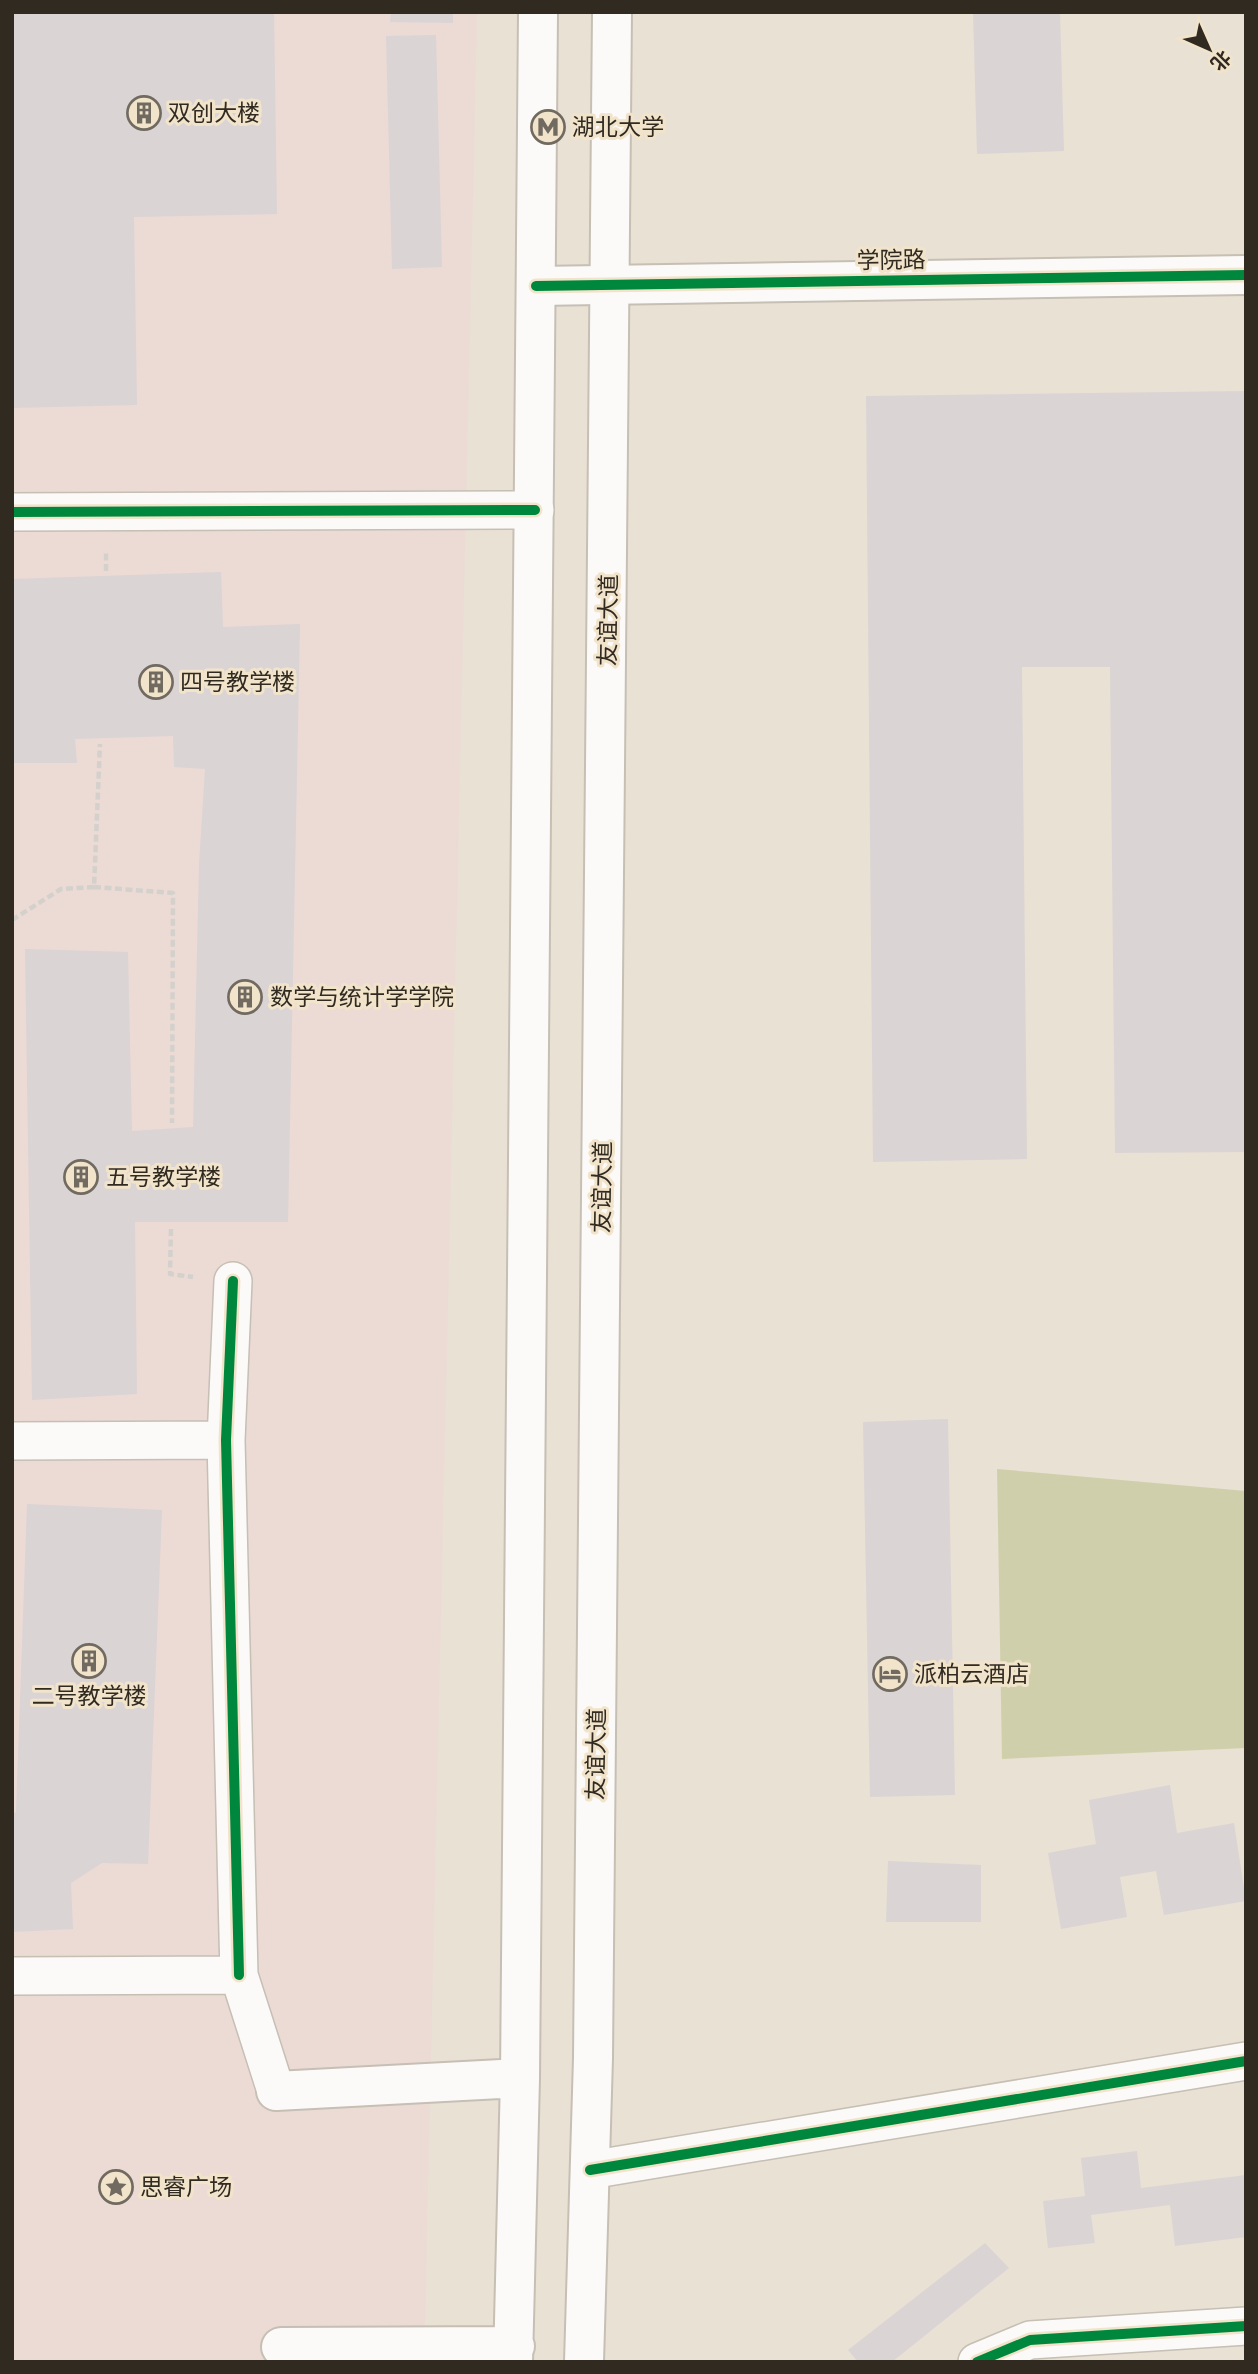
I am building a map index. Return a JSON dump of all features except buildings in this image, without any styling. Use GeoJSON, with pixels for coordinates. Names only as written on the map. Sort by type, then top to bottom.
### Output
{"type":"FeatureCollection","features":[{"type":"Feature","properties":{"kind":"main road"},"geometry":{"type":"LineString","coordinates":[[277,2354],[514,2354],[520,2078],[538,12]]}},
{"type":"Feature","properties":{"kind":"main road","name":"友谊大道"},"geometry":{"type":"LineString","coordinates":[[584,2362],[594,2031],[612,12]]}},
{"type":"Feature","properties":{"kind":"main road","name":"学院路"},"geometry":{"type":"LineString","coordinates":[[536,286],[1246,275]]}},
{"type":"Feature","properties":{"kind":"main road"},"geometry":{"type":"LineString","coordinates":[[276,2091],[520,2078]]}},
{"type":"Feature","properties":{"kind":"street"},"geometry":{"type":"LineString","coordinates":[[12,512],[535,510]]}},
{"type":"Feature","properties":{"kind":"street"},"geometry":{"type":"LineString","coordinates":[[233,1280],[226,1440],[239,1975],[276,2091]]}},
{"type":"Feature","properties":{"kind":"street"},"geometry":{"type":"LineString","coordinates":[[12,1441],[226,1440]]}},
{"type":"Feature","properties":{"kind":"street"},"geometry":{"type":"LineString","coordinates":[[12,1976],[239,1975]]}},
{"type":"Feature","properties":{"kind":"street"},"geometry":{"type":"LineString","coordinates":[[590,2170],[1246,2061]]}},
{"type":"Feature","properties":{"kind":"street"},"geometry":{"type":"LineString","coordinates":[[977,2362],[1030,2340],[1246,2326]]}},
{"type":"Feature","properties":{"kind":"path"},"geometry":{"type":"LineString","coordinates":[[94,887],[100,744]]}},
{"type":"Feature","properties":{"kind":"path"},"geometry":{"type":"LineString","coordinates":[[12,920],[61,889],[94,887],[173,893],[172,1123]]}},
{"type":"Feature","properties":{"kind":"path"},"geometry":{"type":"LineString","coordinates":[[171,1229],[170,1274],[233,1280]]}},
{"type":"Feature","properties":{"kind":"shaded area"},"geometry":{"type":"Polygon","coordinates":[[[12,12],[477,12],[424,2362],[12,2362],[12,12]]]}},
{"type":"Feature","properties":{"kind":"green space"},"geometry":{"type":"Polygon","coordinates":[[[997,1469],[1246,1491],[1246,1748],[1002,1759],[997,1469]]]}},
{"type":"Feature","properties":{"kind":"cycle path"},"geometry":{"type":"LineString","coordinates":[[536,286],[1246,275]]}},
{"type":"Feature","properties":{"kind":"cycle path"},"geometry":{"type":"LineString","coordinates":[[12,512],[535,510]]}},
{"type":"Feature","properties":{"kind":"cycle path"},"geometry":{"type":"LineString","coordinates":[[233,1281],[226,1440],[239,1975]]}},
{"type":"Feature","properties":{"kind":"cycle path"},"geometry":{"type":"LineString","coordinates":[[590,2170],[1246,2061]]}},
{"type":"Feature","properties":{"kind":"cycle path"},"geometry":{"type":"LineString","coordinates":[[977,2362],[1030,2340],[1246,2326]]}},
{"type":"Feature","properties":{"kind":"place","name":"双创大楼"},"geometry":{"type":"Point","coordinates":[144,113]}},
{"type":"Feature","properties":{"kind":"place","name":"湖北大学"},"geometry":{"type":"Point","coordinates":[548,127]}},
{"type":"Feature","properties":{"kind":"place","name":"四号教学楼"},"geometry":{"type":"Point","coordinates":[156,682]}},
{"type":"Feature","properties":{"kind":"place","name":"数学与统计学学院"},"geometry":{"type":"Point","coordinates":[245,997]}},
{"type":"Feature","properties":{"kind":"place","name":"五号教学楼"},"geometry":{"type":"Point","coordinates":[81,1177]}},
{"type":"Feature","properties":{"kind":"place","name":"二号教学楼"},"geometry":{"type":"Point","coordinates":[89,1661]}},
{"type":"Feature","properties":{"kind":"place","name":"派柏云酒店"},"geometry":{"type":"Point","coordinates":[890,1674]}},
{"type":"Feature","properties":{"kind":"place","name":"思睿广场"},"geometry":{"type":"Point","coordinates":[116,2187]}}]}
